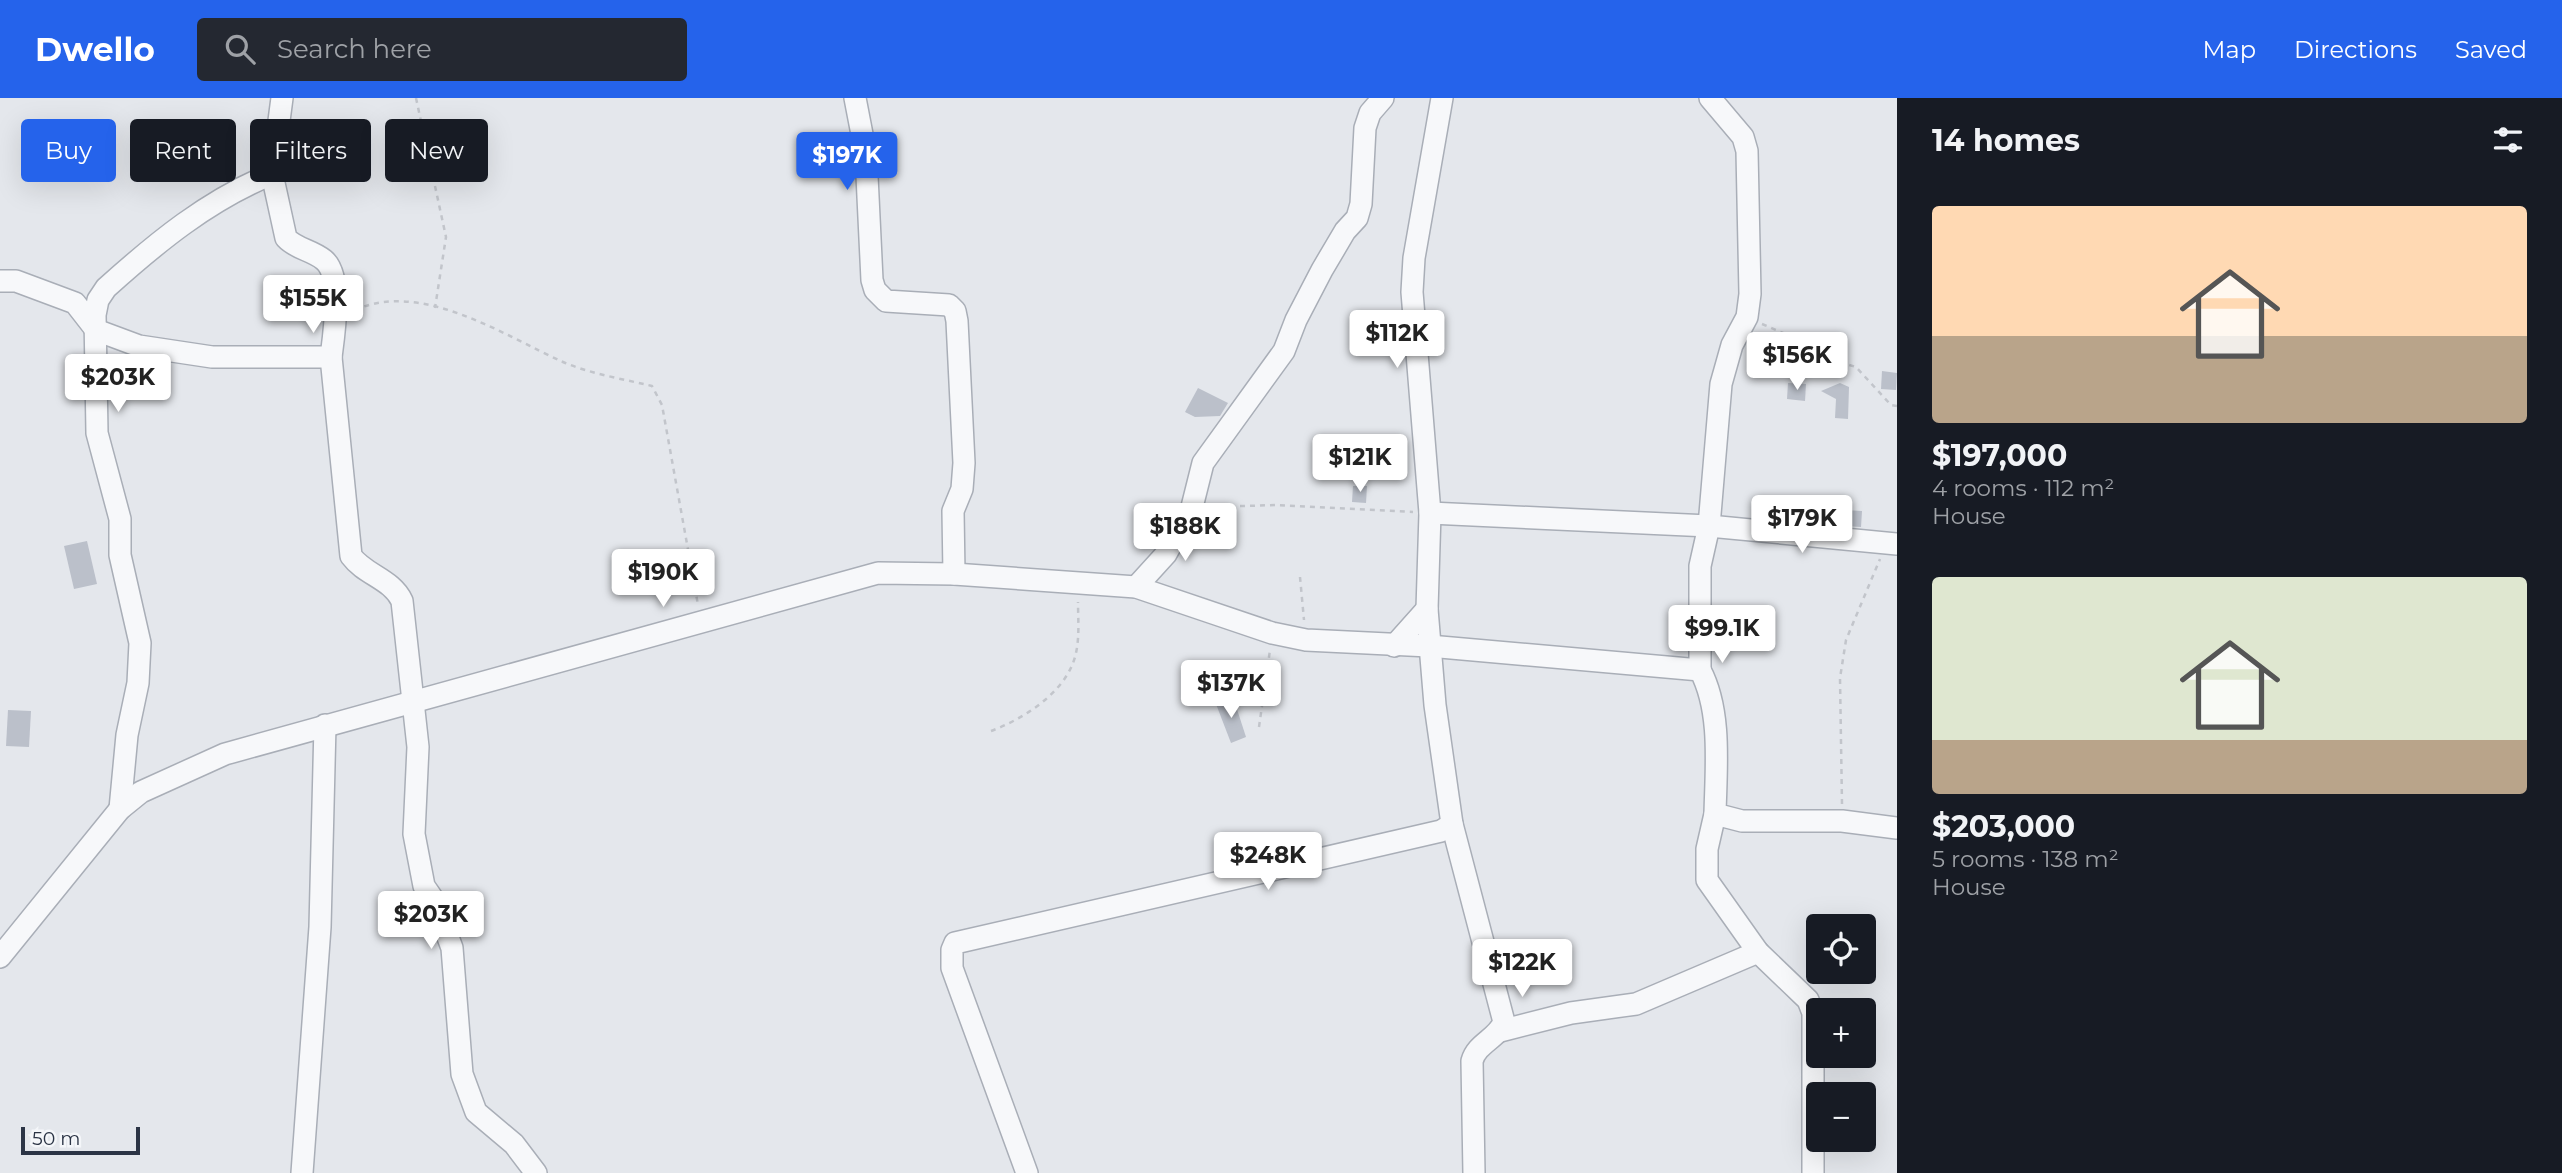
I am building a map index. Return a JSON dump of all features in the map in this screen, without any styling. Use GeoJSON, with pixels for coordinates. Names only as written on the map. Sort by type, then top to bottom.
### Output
{"type":"FeatureCollection","features":[{"type":"Feature","properties":{"kind":"street"},"geometry":{"type":"LineString","coordinates":[[279,119],[282,98]]}},
{"type":"Feature","properties":{"kind":"street"},"geometry":{"type":"LineString","coordinates":[[855,98],[865,139],[872,280],[876,290],[886,301],[948,305],[955,311],[964,463],[963,486],[953,511],[954,574]]}},
{"type":"Feature","properties":{"kind":"street"},"geometry":{"type":"LineString","coordinates":[[1136,587],[1159,564],[1192,507],[1203,463],[1284,351],[1296,320],[1322,270],[1360,212],[1365,128],[1370,113],[1383,98]]}},
{"type":"Feature","properties":{"kind":"street"},"geometry":{"type":"LineString","coordinates":[[1442,98],[1414,258],[1412,292],[1430,513],[1427,609],[1429,646],[1452,824],[1503,1009],[1504,1022],[1500,1031]]}},
{"type":"Feature","properties":{"kind":"street"},"geometry":{"type":"LineString","coordinates":[[1710,98],[1742,137],[1747,151],[1750,294],[1746,317],[1724,366],[1709,526],[1700,566],[1700,670],[1708,685],[1714,717],[1715,814],[1707,849],[1707,880],[1758,952],[1808,1000],[1813,1013],[1813,1173]]}},
{"type":"Feature","properties":{"kind":"street"},"geometry":{"type":"LineString","coordinates":[[120,809],[127,735],[138,683],[140,643],[120,555],[120,519],[97,433],[98,300],[106,288],[140,257],[214,202],[255,182]]}},
{"type":"Feature","properties":{"kind":"street"},"geometry":{"type":"LineString","coordinates":[[274,182],[286,238],[292,245],[321,257],[332,273],[336,318],[331,357],[351,556],[359,568],[397,591],[402,601],[415,700],[413,718],[418,747],[414,834],[424,886],[435,902],[452,948],[462,1074],[476,1112],[514,1144],[536,1173]]}},
{"type":"Feature","properties":{"kind":"street"},"geometry":{"type":"LineString","coordinates":[[0,281],[16,281],[75,303],[96,330],[139,346],[212,357],[331,357]]}},
{"type":"Feature","properties":{"kind":"street"},"geometry":{"type":"LineString","coordinates":[[1430,513],[1709,526],[1892,543]]}},
{"type":"Feature","properties":{"kind":"street"},"geometry":{"type":"LineString","coordinates":[[0,957],[120,809],[141,792],[225,754],[878,573],[954,574],[1136,587],[1272,633],[1306,640],[1429,646],[1700,670]]}},
{"type":"Feature","properties":{"kind":"street"},"geometry":{"type":"LineString","coordinates":[[1394,646],[1427,609]]}},
{"type":"Feature","properties":{"kind":"street"},"geometry":{"type":"LineString","coordinates":[[302,1173],[320,927],[325,725]]}},
{"type":"Feature","properties":{"kind":"street"},"geometry":{"type":"LineString","coordinates":[[1715,814],[1742,821],[1842,821],[1897,828]]}},
{"type":"Feature","properties":{"kind":"street"},"geometry":{"type":"LineString","coordinates":[[1027,1173],[952,968],[951,950],[956,943],[1441,831],[1452,824]]}},
{"type":"Feature","properties":{"kind":"street"},"geometry":{"type":"LineString","coordinates":[[1474,1173],[1472,1061],[1480,1047],[1500,1031],[1571,1013],[1636,1004],[1758,952]]}},
{"type":"Feature","properties":{"kind":"path"},"geometry":{"type":"LineString","coordinates":[[416,98],[446,237],[435,308]]}},
{"type":"Feature","properties":{"kind":"path"},"geometry":{"type":"LineString","coordinates":[[336,318],[373,302],[414,301],[514,336],[585,370],[652,386],[662,405],[701,621]]}},
{"type":"Feature","properties":{"kind":"path"},"geometry":{"type":"LineString","coordinates":[[1746,317],[1783,333],[1793,348],[1856,367],[1891,405],[1897,406]]}},
{"type":"Feature","properties":{"kind":"path"},"geometry":{"type":"LineString","coordinates":[[1192,507],[1277,505],[1430,513]]}},
{"type":"Feature","properties":{"kind":"path"},"geometry":{"type":"LineString","coordinates":[[1842,821],[1840,678],[1846,640],[1892,543]]}},
{"type":"Feature","properties":{"kind":"path"},"geometry":{"type":"LineString","coordinates":[[1300,577],[1306,640]]}},
{"type":"Feature","properties":{"kind":"path"},"geometry":{"type":"LineString","coordinates":[[991,731],[1017,721],[1043,701],[1075,658],[1080,582]]}},
{"type":"Feature","properties":{"kind":"path"},"geometry":{"type":"LineString","coordinates":[[1259,727],[1272,633]]}},
{"type":"Feature","properties":{"kind":"building"},"geometry":{"type":"Polygon","coordinates":[[[1882,371],[1897,373],[1896,390],[1881,389],[1882,371]]]}},
{"type":"Feature","properties":{"kind":"building"},"geometry":{"type":"Polygon","coordinates":[[[1788,383],[1806,384],[1805,401],[1787,399],[1788,383]]]}},
{"type":"Feature","properties":{"kind":"building"},"geometry":{"type":"Polygon","coordinates":[[[1840,383],[1849,387],[1848,419],[1835,418],[1836,399],[1821,391],[1840,383]]]}},
{"type":"Feature","properties":{"kind":"building"},"geometry":{"type":"Polygon","coordinates":[[[1198,388],[1228,403],[1220,416],[1195,417],[1185,412],[1198,388]]]}},
{"type":"Feature","properties":{"kind":"building"},"geometry":{"type":"Polygon","coordinates":[[[1353,486],[1367,486],[1366,503],[1352,502],[1353,486]]]}},
{"type":"Feature","properties":{"kind":"building"},"geometry":{"type":"Polygon","coordinates":[[[1845,510],[1862,511],[1861,527],[1844,526],[1845,510]]]}},
{"type":"Feature","properties":{"kind":"building"},"geometry":{"type":"Polygon","coordinates":[[[87,541],[97,584],[74,589],[64,546],[87,541]]]}},
{"type":"Feature","properties":{"kind":"building"},"geometry":{"type":"Polygon","coordinates":[[[1233,697],[1246,737],[1231,743],[1216,704],[1233,697]]]}},
{"type":"Feature","properties":{"kind":"building"},"geometry":{"type":"Polygon","coordinates":[[[8,710],[31,711],[29,747],[6,746],[8,710]]]}}]}
